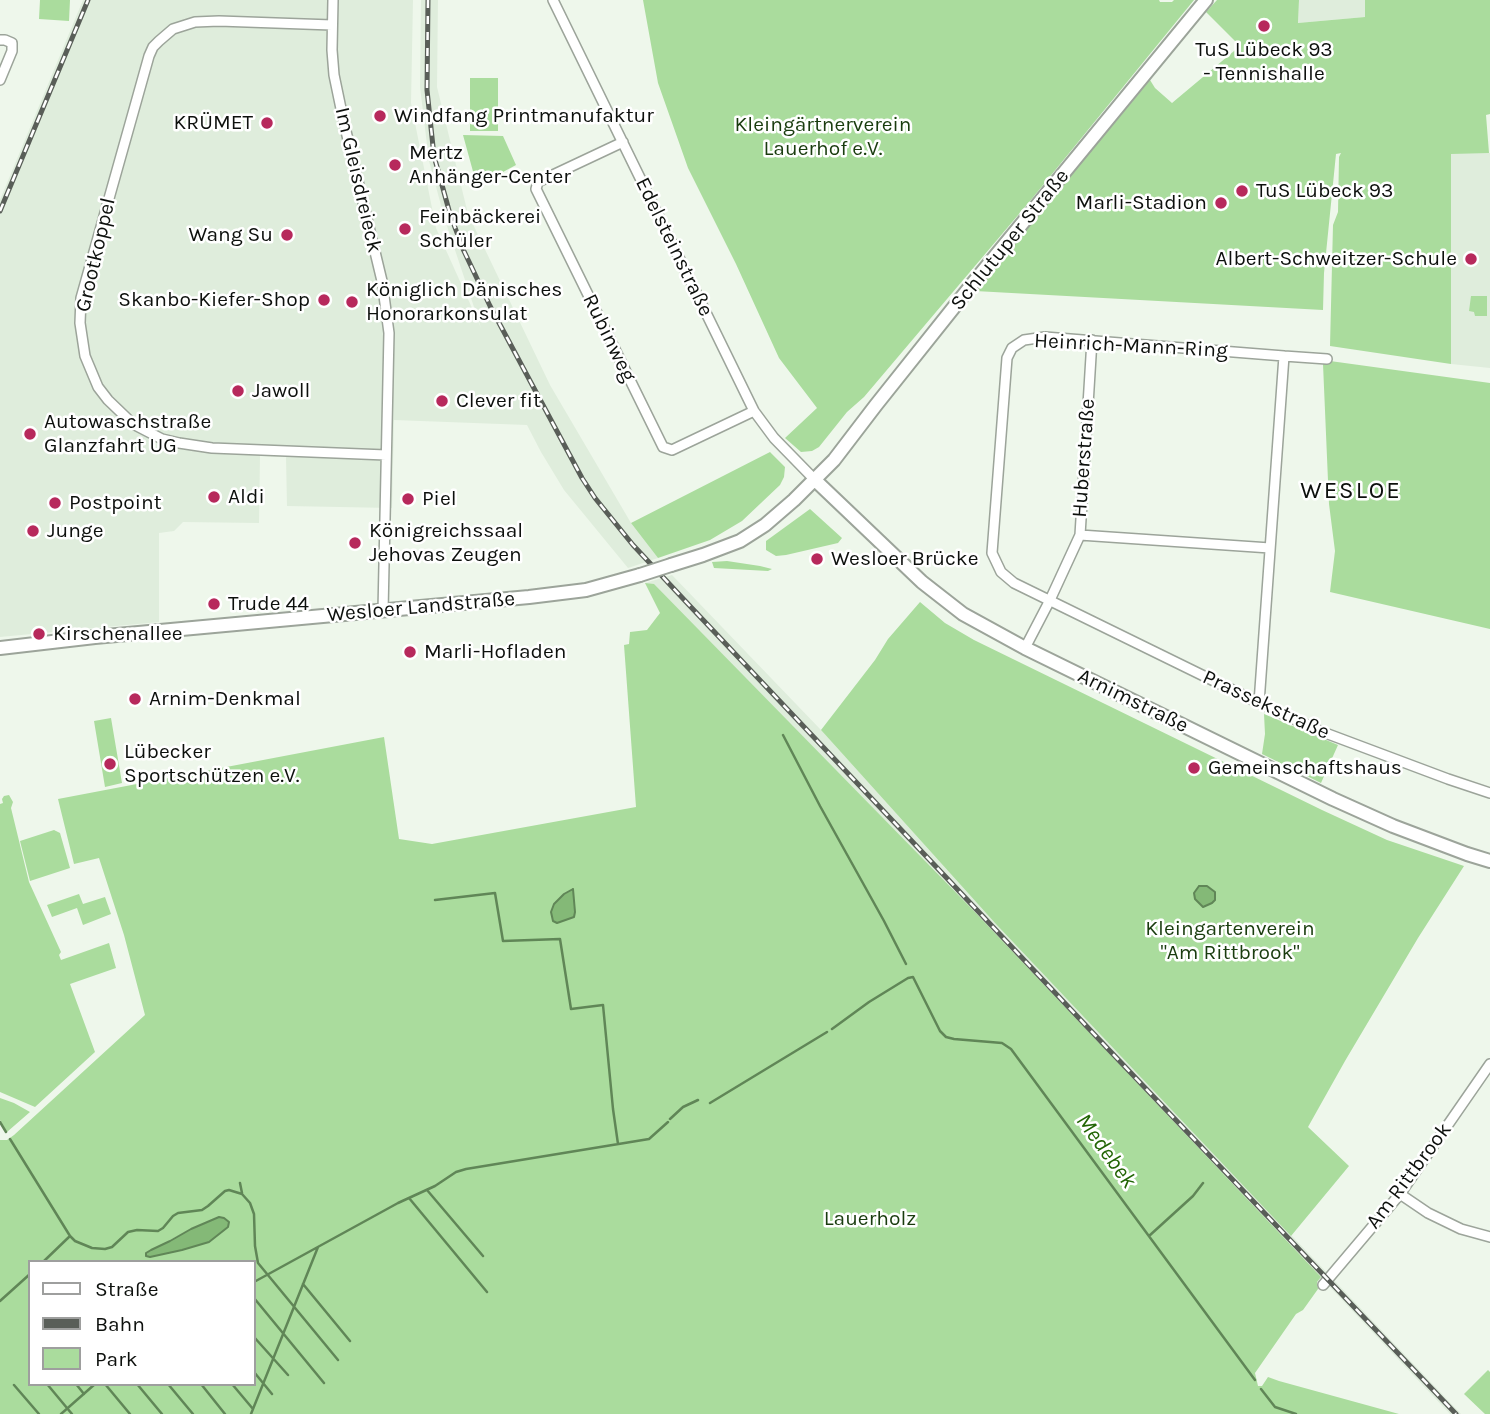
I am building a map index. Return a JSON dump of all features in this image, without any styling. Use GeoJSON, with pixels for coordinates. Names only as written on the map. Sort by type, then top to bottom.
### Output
{"type":"FeatureCollection","features":[{"type":"Feature","properties":{"kind":"main road","name":"Schlutuper Straße"},"geometry":{"type":"LineString","coordinates":[[815,480],[1206,0]]}},
{"type":"Feature","properties":{"kind":"main road","name":"Wesloer Landstraße"},"geometry":{"type":"LineString","coordinates":[[0,648],[586,590],[703,555],[740,541],[765,525],[815,480]]}},
{"type":"Feature","properties":{"kind":"main road","name":"Arnimstraße"},"geometry":{"type":"LineString","coordinates":[[815,480],[922,583],[963,614],[1025,648],[1333,799],[1393,826],[1490,861]]}},
{"type":"Feature","properties":{"kind":"street","name":"Im Gleisdreieck"},"geometry":{"type":"LineString","coordinates":[[333,0],[334,75],[386,300],[389,352],[383,611]]}},
{"type":"Feature","properties":{"kind":"street","name":"Edelsteinstraße"},"geometry":{"type":"LineString","coordinates":[[552,0],[754,411],[774,438],[815,480]]}},
{"type":"Feature","properties":{"kind":"street","name":"Grootkoppel"},"geometry":{"type":"LineString","coordinates":[[332,25],[194,22],[173,29],[153,47],[81,301],[80,323],[85,356],[98,387],[133,424],[162,439],[212,448],[386,456]]}},
{"type":"Feature","properties":{"kind":"street"},"geometry":{"type":"LineString","coordinates":[[0,40],[12,43],[12,51],[0,80]]}},
{"type":"Feature","properties":{"kind":"street","name":"Rubinweg"},"geometry":{"type":"LineString","coordinates":[[623,142],[538,182],[536,189],[663,447],[673,450],[754,411]]}},
{"type":"Feature","properties":{"kind":"street","name":"Heinrich-Mann-Ring"},"geometry":{"type":"LineString","coordinates":[[1050,600],[1014,583],[1001,572],[992,553],[1007,358],[1013,348],[1034,337],[1327,359]]}},
{"type":"Feature","properties":{"kind":"street","name":"Huberstraße"},"geometry":{"type":"LineString","coordinates":[[1025,648],[1080,535],[1092,340]]}},
{"type":"Feature","properties":{"kind":"street"},"geometry":{"type":"LineString","coordinates":[[1259,704],[1284,356]]}},
{"type":"Feature","properties":{"kind":"street"},"geometry":{"type":"LineString","coordinates":[[1080,535],[1270,548]]}},
{"type":"Feature","properties":{"kind":"street","name":"Prassekstraße"},"geometry":{"type":"LineString","coordinates":[[1050,600],[1259,704],[1320,731],[1490,793]]}},
{"type":"Feature","properties":{"kind":"street","name":"Am Rittbrook"},"geometry":{"type":"LineString","coordinates":[[1323,1285],[1399,1194],[1490,1064]]}},
{"type":"Feature","properties":{"kind":"street"},"geometry":{"type":"LineString","coordinates":[[1399,1194],[1427,1213],[1461,1229],[1490,1237]]}},
{"type":"Feature","properties":{"kind":"shaded area"},"geometry":{"type":"Polygon","coordinates":[[[83,0],[413,0],[411,103],[436,228],[481,328],[445,220],[429,161],[420,87],[421,0],[438,0],[437,87],[468,214],[550,385],[631,523],[658,558],[628,568],[564,490],[527,425],[394,420],[392,508],[287,506],[286,457],[260,456],[259,523],[183,522],[174,531],[159,533],[159,622],[0,637],[0,200],[83,0]]]}},
{"type":"Feature","properties":{"kind":"shaded area"},"geometry":{"type":"Polygon","coordinates":[[[1299,0],[1365,0],[1365,17],[1298,23],[1299,0]]]}},
{"type":"Feature","properties":{"kind":"shaded area","name":"Albert-Schweitzer-Schule"},"geometry":{"type":"Polygon","coordinates":[[[1451,153],[1490,153],[1490,368],[1451,364],[1451,153]]]}},
{"type":"Feature","properties":{"kind":"shaded area"},"geometry":{"type":"Polygon","coordinates":[[[672,575],[821,730],[995,923],[1461,1414],[1450,1414],[974,911],[654,585],[645,583],[672,575]]]}},
{"type":"Feature","properties":{"kind":"shaded area"},"geometry":{"type":"Polygon","coordinates":[[[1199,886],[1207,886],[1215,892],[1215,900],[1212,903],[1203,907],[1195,899],[1194,893],[1199,886]]]}},
{"type":"Feature","properties":{"kind":"shaded area"},"geometry":{"type":"Polygon","coordinates":[[[573,889],[574,917],[557,923],[553,921],[551,912],[554,904],[573,889]]]}},
{"type":"Feature","properties":{"kind":"shaded area"},"geometry":{"type":"Polygon","coordinates":[[[219,1217],[229,1222],[228,1227],[209,1242],[146,1256],[151,1250],[219,1217]]]}},
{"type":"Feature","properties":{"kind":"green space"},"geometry":{"type":"Polygon","coordinates":[[[40,0],[70,0],[69,21],[39,19],[40,0]]]}},
{"type":"Feature","properties":{"kind":"green space","name":"Kleingärtnerverein Lauerhof e.V."},"geometry":{"type":"Polygon","coordinates":[[[643,0],[1194,0],[1030,201],[864,397],[847,412],[819,447],[801,452],[785,438],[817,408],[779,358],[688,168],[658,83],[643,0]]]}},
{"type":"Feature","properties":{"kind":"green space"},"geometry":{"type":"Polygon","coordinates":[[[1217,0],[1299,0],[1298,23],[1365,17],[1365,0],[1490,0],[1490,114],[1486,115],[1489,153],[1451,154],[1451,364],[1330,346],[1333,225],[1338,212],[1341,153],[1336,154],[1323,310],[975,291],[1150,80],[1172,103],[1240,46],[1206,12],[1217,0]]]}},
{"type":"Feature","properties":{"kind":"green space"},"geometry":{"type":"Polygon","coordinates":[[[470,78],[498,78],[498,131],[470,131],[470,78]]]}},
{"type":"Feature","properties":{"kind":"green space"},"geometry":{"type":"Polygon","coordinates":[[[463,135],[503,136],[516,165],[477,186],[463,135]]]}},
{"type":"Feature","properties":{"kind":"green space"},"geometry":{"type":"Polygon","coordinates":[[[1471,296],[1487,296],[1487,316],[1475,316],[1474,312],[1469,311],[1471,296]]]}},
{"type":"Feature","properties":{"kind":"green space"},"geometry":{"type":"Polygon","coordinates":[[[1330,361],[1490,383],[1490,629],[1330,592],[1335,551],[1329,504],[1323,364],[1329,364],[1330,361]]]}},
{"type":"Feature","properties":{"kind":"green space"},"geometry":{"type":"Polygon","coordinates":[[[770,452],[785,467],[780,485],[742,521],[710,540],[658,558],[631,523],[770,452]]]}},
{"type":"Feature","properties":{"kind":"green space"},"geometry":{"type":"Polygon","coordinates":[[[810,509],[842,538],[838,543],[776,556],[766,550],[766,541],[810,509]]]}},
{"type":"Feature","properties":{"kind":"green space"},"geometry":{"type":"Polygon","coordinates":[[[727,561],[772,569],[714,568],[712,562],[727,561]]]}},
{"type":"Feature","properties":{"kind":"green space","name":"Lauerholz"},"geometry":{"type":"Polygon","coordinates":[[[645,583],[654,584],[974,911],[1321,1277],[1317,1282],[1318,1289],[1303,1310],[1296,1314],[1255,1373],[1258,1386],[1262,1386],[1268,1377],[1399,1414],[0,1414],[0,1140],[7,1140],[14,1135],[145,1015],[124,935],[99,858],[74,864],[58,799],[384,737],[399,839],[432,844],[636,807],[624,645],[629,644],[630,632],[647,630],[660,613],[645,583]],[[224,1218],[191,1229],[146,1253],[150,1257],[209,1242],[224,1218]]]}},
{"type":"Feature","properties":{"kind":"green space","name":"Kleingartenverein \"Am Rittbrook\""},"geometry":{"type":"Polygon","coordinates":[[[920,602],[945,623],[974,640],[1322,810],[1387,840],[1464,866],[1418,938],[1308,1127],[1349,1166],[1291,1236],[995,923],[821,730],[888,639],[920,602]]]}},
{"type":"Feature","properties":{"kind":"green space"},"geometry":{"type":"Polygon","coordinates":[[[1264,714],[1338,745],[1321,783],[1262,754],[1264,714]]]}},
{"type":"Feature","properties":{"kind":"green space","name":"Lübecker Sportschützen e.V."},"geometry":{"type":"Polygon","coordinates":[[[111,718],[122,783],[105,787],[94,721],[111,718]]]}},
{"type":"Feature","properties":{"kind":"green space"},"geometry":{"type":"Polygon","coordinates":[[[9,795],[13,802],[11,808],[29,882],[61,952],[61,960],[109,943],[116,968],[70,984],[95,1052],[35,1107],[0,1092],[0,804],[3,803],[4,796],[9,795]]]}},
{"type":"Feature","properties":{"kind":"green space"},"geometry":{"type":"Polygon","coordinates":[[[54,830],[60,833],[70,868],[30,881],[20,841],[54,830]]]}},
{"type":"Feature","properties":{"kind":"green space"},"geometry":{"type":"Polygon","coordinates":[[[79,894],[83,904],[105,897],[111,914],[83,925],[77,908],[52,917],[47,905],[79,894]]]}},
{"type":"Feature","properties":{"kind":"green space"},"geometry":{"type":"Polygon","coordinates":[[[0,1098],[30,1112],[7,1132],[0,1120],[0,1098]]]}},
{"type":"Feature","properties":{"kind":"green space"},"geometry":{"type":"Polygon","coordinates":[[[1488,1370],[1490,1414],[1485,1414],[1464,1394],[1488,1370]]]}},
{"type":"Feature","properties":{"kind":"waterway","name":"Medebek"},"geometry":{"type":"LineString","coordinates":[[783,735],[906,964]]}},
{"type":"Feature","properties":{"kind":"waterway"},"geometry":{"type":"LineString","coordinates":[[435,900],[495,893],[503,941],[560,939],[571,1009],[603,1005],[618,1144]]}},
{"type":"Feature","properties":{"kind":"waterway","name":"Medebek"},"geometry":{"type":"LineString","coordinates":[[832,1029],[869,1002],[913,977],[940,1031],[946,1037],[1002,1043],[1011,1049],[1255,1380]]}},
{"type":"Feature","properties":{"kind":"waterway"},"geometry":{"type":"LineString","coordinates":[[710,1103],[827,1032]]}},
{"type":"Feature","properties":{"kind":"waterway"},"geometry":{"type":"LineString","coordinates":[[670,1119],[683,1107],[698,1100]]}},
{"type":"Feature","properties":{"kind":"waterway"},"geometry":{"type":"LineString","coordinates":[[0,1122],[6,1132]]}},
{"type":"Feature","properties":{"kind":"waterway"},"geometry":{"type":"LineString","coordinates":[[256,1281],[398,1203],[435,1186],[456,1172],[649,1139],[668,1122]]}},
{"type":"Feature","properties":{"kind":"waterway"},"geometry":{"type":"LineString","coordinates":[[10,1139],[70,1236],[92,1248],[112,1247],[128,1232],[158,1231],[178,1213],[202,1210],[225,1191],[242,1194],[250,1203],[254,1214],[258,1263],[338,1360]]}},
{"type":"Feature","properties":{"kind":"waterway"},"geometry":{"type":"LineString","coordinates":[[240,1183],[242,1193]]}},
{"type":"Feature","properties":{"kind":"waterway"},"geometry":{"type":"LineString","coordinates":[[1149,1236],[1193,1196],[1203,1183]]}},
{"type":"Feature","properties":{"kind":"waterway"},"geometry":{"type":"LineString","coordinates":[[427,1190],[483,1256]]}},
{"type":"Feature","properties":{"kind":"waterway"},"geometry":{"type":"LineString","coordinates":[[409,1198],[487,1292]]}},
{"type":"Feature","properties":{"kind":"waterway"},"geometry":{"type":"LineString","coordinates":[[45,1260],[70,1236]]}},
{"type":"Feature","properties":{"kind":"waterway"},"geometry":{"type":"LineString","coordinates":[[251,1414],[318,1247]]}},
{"type":"Feature","properties":{"kind":"waterway"},"geometry":{"type":"LineString","coordinates":[[0,1301],[28,1276]]}},
{"type":"Feature","properties":{"kind":"waterway"},"geometry":{"type":"LineString","coordinates":[[303,1284],[350,1341]]}},
{"type":"Feature","properties":{"kind":"waterway"},"geometry":{"type":"LineString","coordinates":[[256,1300],[324,1383]]}},
{"type":"Feature","properties":{"kind":"waterway"},"geometry":{"type":"LineString","coordinates":[[256,1339],[288,1375]]}},
{"type":"Feature","properties":{"kind":"waterway"},"geometry":{"type":"LineString","coordinates":[[256,1374],[272,1394]]}},
{"type":"Feature","properties":{"kind":"waterway"},"geometry":{"type":"LineString","coordinates":[[14,1385],[39,1414]]}},
{"type":"Feature","properties":{"kind":"waterway"},"geometry":{"type":"LineString","coordinates":[[49,1386],[72,1414]]}},
{"type":"Feature","properties":{"kind":"waterway"},"geometry":{"type":"LineString","coordinates":[[78,1386],[84,1394]]}},
{"type":"Feature","properties":{"kind":"waterway"},"geometry":{"type":"LineString","coordinates":[[61,1414],[93,1386]]}},
{"type":"Feature","properties":{"kind":"waterway"},"geometry":{"type":"LineString","coordinates":[[107,1386],[130,1414]]}},
{"type":"Feature","properties":{"kind":"waterway"},"geometry":{"type":"LineString","coordinates":[[139,1386],[162,1414]]}},
{"type":"Feature","properties":{"kind":"waterway"},"geometry":{"type":"LineString","coordinates":[[170,1386],[193,1414]]}},
{"type":"Feature","properties":{"kind":"waterway"},"geometry":{"type":"LineString","coordinates":[[203,1386],[225,1414]]}},
{"type":"Feature","properties":{"kind":"waterway"},"geometry":{"type":"LineString","coordinates":[[234,1386],[253,1409]]}},
{"type":"Feature","properties":{"kind":"waterway","name":"Medebek"},"geometry":{"type":"LineString","coordinates":[[1261,1389],[1275,1407],[1296,1414]]}},
{"type":"Feature","properties":{"kind":"railway"},"geometry":{"type":"LineString","coordinates":[[0,211],[88,0]]}},
{"type":"Feature","properties":{"kind":"railway"},"geometry":{"type":"LineString","coordinates":[[428,0],[427,90],[434,156],[450,214],[490,306],[595,498],[633,545],[689,605],[1456,1414]]}},
{"type":"Feature","properties":{"kind":"place","name":"TuS Lübeck 93 - Tennishalle"},"geometry":{"type":"Point","coordinates":[1264,26]}},
{"type":"Feature","properties":{"kind":"place","name":"Windfang Printmanufaktur"},"geometry":{"type":"Point","coordinates":[380,116]}},
{"type":"Feature","properties":{"kind":"place","name":"KRÜMET"},"geometry":{"type":"Point","coordinates":[267,123]}},
{"type":"Feature","properties":{"kind":"place","name":"Mertz Anhänger-Center"},"geometry":{"type":"Point","coordinates":[395,165]}},
{"type":"Feature","properties":{"kind":"place","name":"TuS Lübeck 93"},"geometry":{"type":"Point","coordinates":[1242,191]}},
{"type":"Feature","properties":{"kind":"place","name":"Marli-Stadion"},"geometry":{"type":"Point","coordinates":[1221,203]}},
{"type":"Feature","properties":{"kind":"place","name":"Feinbäckerei Schüler"},"geometry":{"type":"Point","coordinates":[405,229]}},
{"type":"Feature","properties":{"kind":"place","name":"Wang Su"},"geometry":{"type":"Point","coordinates":[287,235]}},
{"type":"Feature","properties":{"kind":"place","name":"Albert-Schweitzer-Schule"},"geometry":{"type":"Point","coordinates":[1471,259]}},
{"type":"Feature","properties":{"kind":"place","name":"Skanbo-Kiefer-Shop"},"geometry":{"type":"Point","coordinates":[324,300]}},
{"type":"Feature","properties":{"kind":"place","name":"Königlich Dänisches Honorarkonsulat"},"geometry":{"type":"Point","coordinates":[352,302]}},
{"type":"Feature","properties":{"kind":"place","name":"Jawoll"},"geometry":{"type":"Point","coordinates":[238,391]}},
{"type":"Feature","properties":{"kind":"place","name":"Clever fit"},"geometry":{"type":"Point","coordinates":[442,401]}},
{"type":"Feature","properties":{"kind":"place","name":"Autowaschstraße Glanzfahrt UG"},"geometry":{"type":"Point","coordinates":[30,434]}},
{"type":"Feature","properties":{"kind":"place","name":"Aldi"},"geometry":{"type":"Point","coordinates":[214,497]}},
{"type":"Feature","properties":{"kind":"place","name":"Piel"},"geometry":{"type":"Point","coordinates":[408,499]}},
{"type":"Feature","properties":{"kind":"place","name":"Postpoint"},"geometry":{"type":"Point","coordinates":[55,503]}},
{"type":"Feature","properties":{"kind":"place","name":"Junge"},"geometry":{"type":"Point","coordinates":[33,531]}},
{"type":"Feature","properties":{"kind":"place","name":"Königreichssaal Jehovas Zeugen"},"geometry":{"type":"Point","coordinates":[355,543]}},
{"type":"Feature","properties":{"kind":"place","name":"Wesloer Brücke"},"geometry":{"type":"Point","coordinates":[817,559]}},
{"type":"Feature","properties":{"kind":"place","name":"Trude 44"},"geometry":{"type":"Point","coordinates":[214,604]}},
{"type":"Feature","properties":{"kind":"place","name":"Kirschenallee"},"geometry":{"type":"Point","coordinates":[39,634]}},
{"type":"Feature","properties":{"kind":"place","name":"Marli-Hofladen"},"geometry":{"type":"Point","coordinates":[410,652]}},
{"type":"Feature","properties":{"kind":"place","name":"Arnim-Denkmal"},"geometry":{"type":"Point","coordinates":[135,699]}},
{"type":"Feature","properties":{"kind":"place","name":"Lübecker Sportschützen e.V."},"geometry":{"type":"Point","coordinates":[110,764]}},
{"type":"Feature","properties":{"kind":"place","name":"Gemeinschaftshaus"},"geometry":{"type":"Point","coordinates":[1194,768]}},
{"type":"Feature","properties":{"kind":"district","name":"WESLOE"},"geometry":{"type":"Point","coordinates":[1351,491]}}]}
